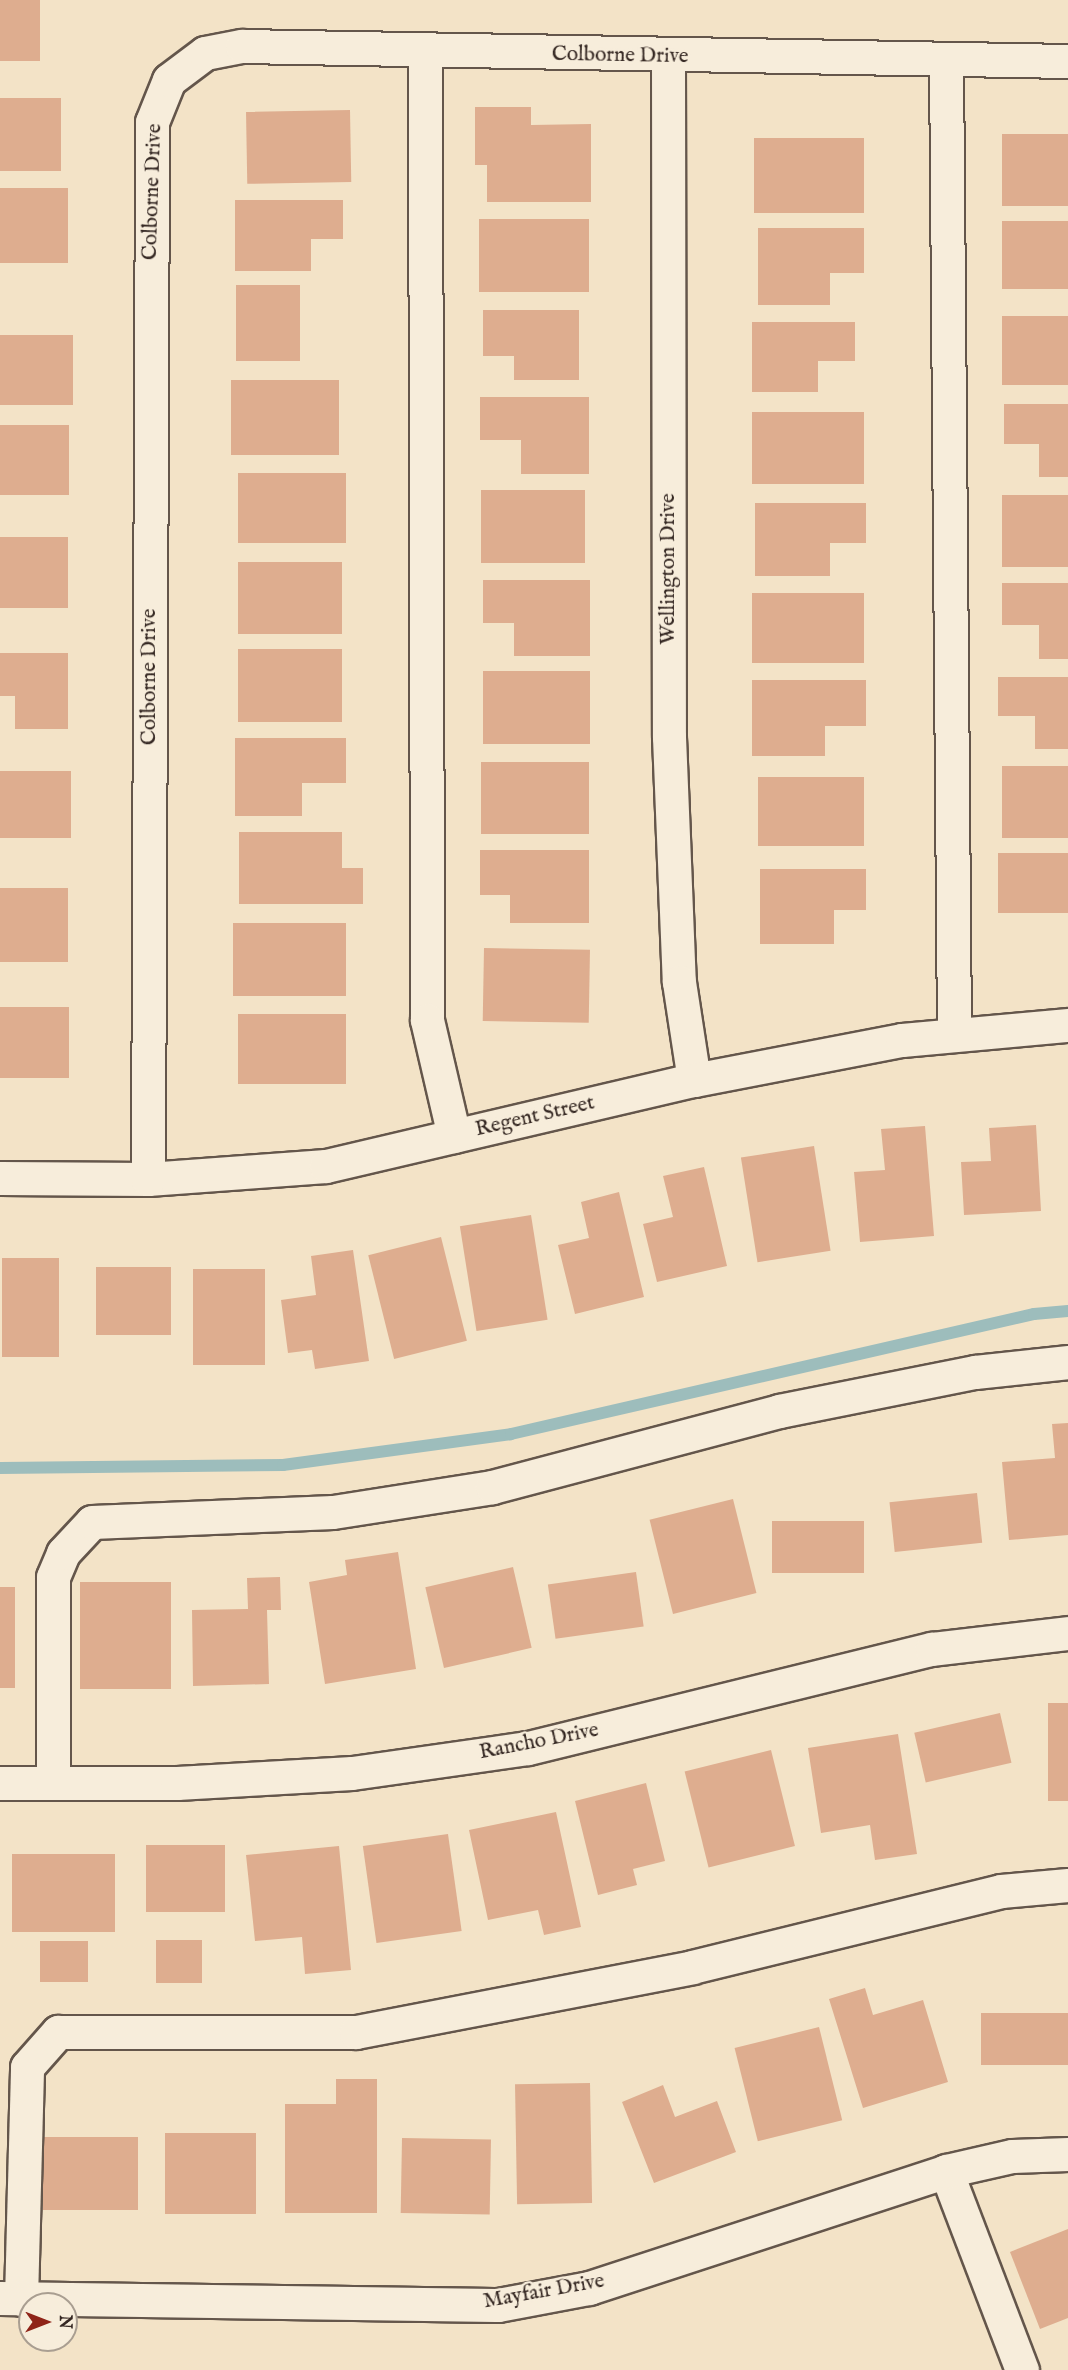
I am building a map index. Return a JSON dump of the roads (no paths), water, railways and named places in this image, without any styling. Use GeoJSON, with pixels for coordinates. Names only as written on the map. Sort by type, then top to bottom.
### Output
{"type":"FeatureCollection","features":[{"type":"Feature","properties":{"kind":"street","name":"Colborne Drive"},"geometry":{"type":"LineString","coordinates":[[148,1179],[152,122],[169,80],[205,53],[242,46],[668,57],[1068,61]]}},
{"type":"Feature","properties":{"kind":"street"},"geometry":{"type":"LineString","coordinates":[[425,51],[427,1020],[454,1136]]}},
{"type":"Feature","properties":{"kind":"street","name":"Wellington Drive"},"geometry":{"type":"LineString","coordinates":[[668,57],[669,737],[679,982],[694,1080]]}},
{"type":"Feature","properties":{"kind":"street"},"geometry":{"type":"LineString","coordinates":[[946,60],[954,1035]]}},
{"type":"Feature","properties":{"kind":"street","name":"Regent Street"},"geometry":{"type":"LineString","coordinates":[[0,1178],[148,1179],[326,1166],[694,1080],[954,1035],[1068,1024]]}},
{"type":"Feature","properties":{"kind":"street"},"geometry":{"type":"LineString","coordinates":[[53,1783],[53,1577],[63,1553],[92,1522],[333,1512],[492,1487],[779,1411],[975,1372],[1068,1362]]}},
{"type":"Feature","properties":{"kind":"street","name":"Rancho Drive"},"geometry":{"type":"LineString","coordinates":[[0,1783],[177,1784],[352,1773],[516,1750],[932,1649],[1068,1633]]}},
{"type":"Feature","properties":{"kind":"street"},"geometry":{"type":"LineString","coordinates":[[10,2299],[27,2067],[58,2032],[356,2032],[693,1967],[1001,1891],[1068,1885]]}},
{"type":"Feature","properties":{"kind":"street","name":"Mayfair Drive"},"geometry":{"type":"LineString","coordinates":[[10,2299],[498,2305],[588,2288],[946,2171],[1012,2156],[1068,2154]]}},
{"type":"Feature","properties":{"kind":"street"},"geometry":{"type":"LineString","coordinates":[[946,2171],[1022,2370]]}},
{"type":"Feature","properties":{"kind":"waterway"},"geometry":{"type":"LineString","coordinates":[[0,1468],[283,1465],[511,1434],[1034,1314],[1068,1311]]}}]}
